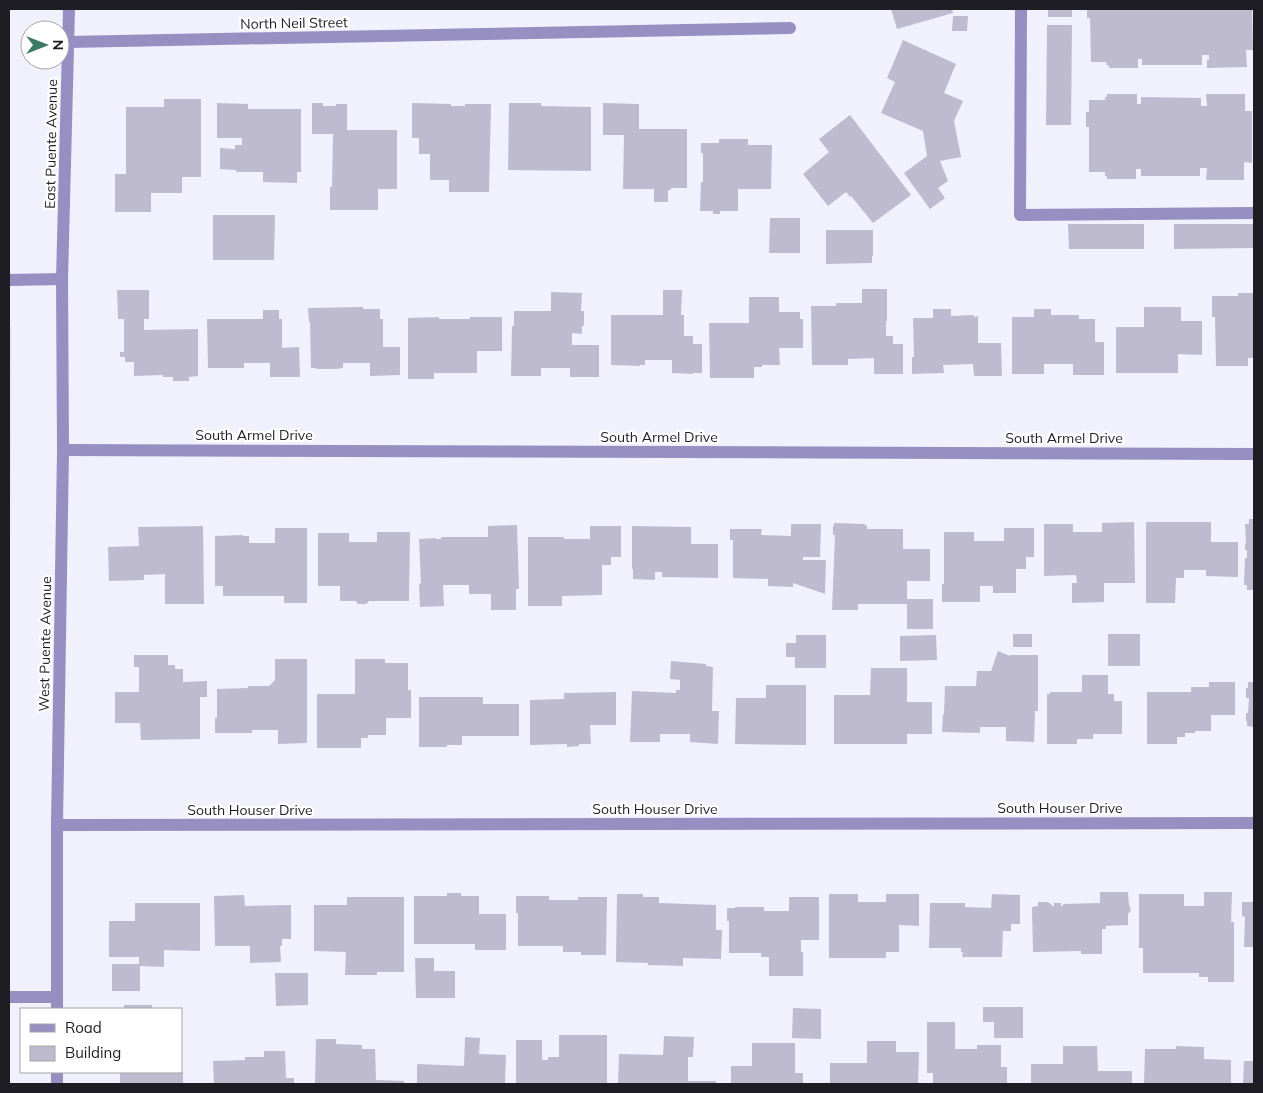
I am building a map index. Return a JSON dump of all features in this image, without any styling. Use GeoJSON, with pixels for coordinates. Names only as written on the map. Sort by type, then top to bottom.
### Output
{"type":"FeatureCollection","features":[{"type":"Feature","properties":{"kind":"street"},"geometry":{"type":"LineString","coordinates":[[1021,9],[1020,215],[1254,213]]}},
{"type":"Feature","properties":{"kind":"street","name":"North Neil Street"},"geometry":{"type":"LineString","coordinates":[[70,42],[790,28]]}},
{"type":"Feature","properties":{"kind":"street","name":"East Puente Avenue"},"geometry":{"type":"LineString","coordinates":[[62,279],[67,70]]}},
{"type":"Feature","properties":{"kind":"street"},"geometry":{"type":"LineString","coordinates":[[9,280],[62,279]]}},
{"type":"Feature","properties":{"kind":"street","name":"West Puente Avenue"},"geometry":{"type":"LineString","coordinates":[[57,1003],[57,825],[63,450],[62,279]]}},
{"type":"Feature","properties":{"kind":"street","name":"South Armel Drive"},"geometry":{"type":"LineString","coordinates":[[63,450],[1254,454]]}},
{"type":"Feature","properties":{"kind":"street","name":"South Houser Drive"},"geometry":{"type":"LineString","coordinates":[[57,825],[1254,823]]}},
{"type":"Feature","properties":{"kind":"street"},"geometry":{"type":"LineString","coordinates":[[9,997],[57,1003]]}},
{"type":"Feature","properties":{"kind":"shaded area"},"geometry":{"type":"Polygon","coordinates":[[[9,326],[12,326],[9,639],[9,326]]]}},
{"type":"Feature","properties":{"kind":"building"},"geometry":{"type":"Polygon","coordinates":[[[891,9],[952,9],[953,13],[897,29],[891,9]]]}},
{"type":"Feature","properties":{"kind":"building"},"geometry":{"type":"Polygon","coordinates":[[[1048,9],[1072,9],[1072,17],[1048,17],[1048,9]]]}},
{"type":"Feature","properties":{"kind":"building"},"geometry":{"type":"Polygon","coordinates":[[[1087,9],[1252,9],[1253,50],[1246,50],[1247,67],[1207,68],[1209,55],[1202,55],[1202,65],[1142,65],[1142,59],[1138,59],[1138,68],[1109,68],[1106,62],[1091,62],[1090,18],[1087,18],[1087,9]]]}},
{"type":"Feature","properties":{"kind":"building"},"geometry":{"type":"Polygon","coordinates":[[[953,16],[968,16],[967,31],[952,31],[953,16]]]}},
{"type":"Feature","properties":{"kind":"building"},"geometry":{"type":"Polygon","coordinates":[[[1047,25],[1072,25],[1071,125],[1046,125],[1047,25]]]}},
{"type":"Feature","properties":{"kind":"building"},"geometry":{"type":"Polygon","coordinates":[[[903,40],[956,64],[944,93],[963,101],[954,121],[961,157],[940,161],[948,181],[938,188],[945,198],[930,209],[904,173],[927,156],[923,131],[881,113],[895,82],[887,78],[903,40]]]}},
{"type":"Feature","properties":{"kind":"building"},"geometry":{"type":"Polygon","coordinates":[[[1107,94],[1137,94],[1137,104],[1141,104],[1141,97],[1201,98],[1201,106],[1207,106],[1206,94],[1245,94],[1245,111],[1252,111],[1252,163],[1244,162],[1244,180],[1206,180],[1207,168],[1200,168],[1200,176],[1141,176],[1141,169],[1136,169],[1136,179],[1107,179],[1105,172],[1089,172],[1089,127],[1086,127],[1086,112],[1089,112],[1089,100],[1105,100],[1107,94]]]}},
{"type":"Feature","properties":{"kind":"building"},"geometry":{"type":"Polygon","coordinates":[[[164,99],[201,99],[201,177],[182,177],[182,193],[151,193],[151,212],[115,212],[115,174],[126,174],[126,107],[164,107],[164,99]]]}},
{"type":"Feature","properties":{"kind":"building"},"geometry":{"type":"Polygon","coordinates":[[[217,103],[248,104],[248,109],[301,109],[301,172],[297,172],[297,183],[263,182],[263,172],[236,172],[236,170],[220,169],[220,148],[235,149],[235,145],[242,145],[242,138],[217,138],[217,103]]]}},
{"type":"Feature","properties":{"kind":"building"},"geometry":{"type":"Polygon","coordinates":[[[312,103],[323,103],[323,106],[347,104],[347,130],[397,130],[397,189],[378,189],[378,210],[330,210],[333,134],[312,134],[312,103]]]}},
{"type":"Feature","properties":{"kind":"building"},"geometry":{"type":"Polygon","coordinates":[[[412,103],[451,104],[451,106],[491,104],[489,192],[449,192],[449,180],[430,180],[430,154],[419,154],[419,138],[412,138],[412,103]]]}},
{"type":"Feature","properties":{"kind":"building"},"geometry":{"type":"Polygon","coordinates":[[[509,103],[541,103],[541,106],[591,107],[591,171],[508,170],[509,103]]]}},
{"type":"Feature","properties":{"kind":"building"},"geometry":{"type":"Polygon","coordinates":[[[603,103],[639,104],[639,129],[687,129],[687,188],[671,188],[671,190],[668,190],[668,202],[654,202],[654,189],[623,189],[624,135],[603,135],[603,103]]]}},
{"type":"Feature","properties":{"kind":"building"},"geometry":{"type":"Polygon","coordinates":[[[850,115],[911,195],[873,223],[846,192],[828,206],[803,174],[829,152],[819,139],[850,115]]]}},
{"type":"Feature","properties":{"kind":"building"},"geometry":{"type":"Polygon","coordinates":[[[719,139],[748,139],[748,145],[772,145],[771,189],[738,189],[738,211],[720,211],[720,214],[713,214],[713,211],[700,211],[701,182],[703,182],[701,143],[719,143],[719,139]]]}},
{"type":"Feature","properties":{"kind":"building"},"geometry":{"type":"Polygon","coordinates":[[[213,215],[275,215],[274,260],[213,260],[213,215]]]}},
{"type":"Feature","properties":{"kind":"building"},"geometry":{"type":"Polygon","coordinates":[[[770,218],[800,218],[800,253],[769,253],[770,218]]]}},
{"type":"Feature","properties":{"kind":"building"},"geometry":{"type":"Polygon","coordinates":[[[1068,224],[1144,224],[1144,249],[1069,249],[1068,224]]]}},
{"type":"Feature","properties":{"kind":"building"},"geometry":{"type":"Polygon","coordinates":[[[1174,224],[1254,224],[1254,248],[1174,249],[1174,224]]]}},
{"type":"Feature","properties":{"kind":"building"},"geometry":{"type":"Polygon","coordinates":[[[826,230],[873,230],[872,263],[826,264],[826,230]]]}},
{"type":"Feature","properties":{"kind":"building"},"geometry":{"type":"Polygon","coordinates":[[[862,289],[887,289],[886,336],[893,336],[893,344],[903,344],[903,374],[874,374],[874,358],[848,359],[848,365],[812,365],[811,306],[836,306],[836,303],[862,303],[862,289]]]}},
{"type":"Feature","properties":{"kind":"building"},"geometry":{"type":"Polygon","coordinates":[[[117,290],[149,290],[149,319],[144,319],[144,330],[198,329],[198,376],[189,377],[189,381],[173,381],[173,377],[163,377],[163,375],[134,376],[134,362],[125,362],[125,357],[120,357],[120,352],[124,352],[124,319],[118,319],[117,290]]]}},
{"type":"Feature","properties":{"kind":"building"},"geometry":{"type":"Polygon","coordinates":[[[663,290],[682,290],[681,315],[684,315],[684,336],[693,336],[693,344],[702,344],[702,373],[672,373],[672,360],[645,360],[645,365],[640,366],[611,365],[611,315],[663,315],[663,290]]]}},
{"type":"Feature","properties":{"kind":"building"},"geometry":{"type":"Polygon","coordinates":[[[551,292],[582,293],[581,311],[584,311],[584,326],[582,326],[582,334],[572,333],[572,345],[599,345],[599,377],[570,377],[570,368],[541,368],[541,376],[511,376],[514,311],[551,311],[551,292]]]}},
{"type":"Feature","properties":{"kind":"building"},"geometry":{"type":"Polygon","coordinates":[[[1238,293],[1254,293],[1254,358],[1248,358],[1248,366],[1216,366],[1215,317],[1212,317],[1212,296],[1238,296],[1238,293]]]}},
{"type":"Feature","properties":{"kind":"building"},"geometry":{"type":"Polygon","coordinates":[[[749,297],[779,297],[779,312],[800,312],[800,319],[803,319],[803,348],[779,348],[780,365],[754,367],[754,378],[710,378],[709,323],[749,323],[749,297]]]}},
{"type":"Feature","properties":{"kind":"building"},"geometry":{"type":"Polygon","coordinates":[[[363,307],[363,309],[380,309],[380,319],[383,319],[383,347],[400,347],[400,375],[370,376],[370,363],[343,363],[343,368],[335,369],[311,368],[308,308],[363,307]]]}},
{"type":"Feature","properties":{"kind":"building"},"geometry":{"type":"Polygon","coordinates":[[[1144,307],[1181,307],[1181,321],[1202,321],[1202,355],[1178,354],[1178,373],[1116,373],[1116,327],[1144,327],[1144,307]]]}},
{"type":"Feature","properties":{"kind":"building"},"geometry":{"type":"Polygon","coordinates":[[[933,309],[951,309],[951,316],[978,316],[978,343],[1001,343],[1002,376],[974,376],[973,364],[943,365],[944,373],[912,374],[912,357],[914,357],[913,318],[933,318],[933,309]]]}},
{"type":"Feature","properties":{"kind":"building"},"geometry":{"type":"Polygon","coordinates":[[[1034,309],[1051,309],[1051,315],[1079,315],[1079,319],[1095,319],[1095,342],[1104,342],[1104,375],[1073,375],[1073,364],[1044,364],[1044,374],[1012,374],[1012,317],[1034,317],[1034,309]]]}},
{"type":"Feature","properties":{"kind":"building"},"geometry":{"type":"Polygon","coordinates":[[[263,310],[279,310],[279,319],[282,319],[282,348],[299,347],[300,377],[270,377],[270,363],[244,363],[244,368],[208,368],[207,319],[263,319],[263,310]]]}},
{"type":"Feature","properties":{"kind":"building"},"geometry":{"type":"Polygon","coordinates":[[[439,317],[439,319],[470,319],[470,317],[502,317],[502,351],[477,351],[477,373],[434,373],[434,379],[408,379],[408,318],[439,317]]]}},
{"type":"Feature","properties":{"kind":"building"},"geometry":{"type":"Polygon","coordinates":[[[1249,519],[1254,519],[1254,590],[1247,590],[1247,585],[1244,585],[1245,558],[1247,558],[1247,550],[1245,550],[1245,524],[1249,524],[1249,519]]]}},
{"type":"Feature","properties":{"kind":"building"},"geometry":{"type":"Polygon","coordinates":[[[1134,522],[1135,583],[1104,583],[1104,602],[1072,603],[1072,583],[1077,583],[1076,575],[1044,576],[1044,524],[1073,524],[1073,532],[1102,532],[1102,523],[1134,522]]]}},
{"type":"Feature","properties":{"kind":"building"},"geometry":{"type":"Polygon","coordinates":[[[1146,522],[1211,522],[1211,542],[1238,542],[1238,577],[1206,576],[1206,570],[1184,570],[1184,578],[1176,578],[1175,603],[1146,603],[1146,522]]]}},
{"type":"Feature","properties":{"kind":"building"},"geometry":{"type":"Polygon","coordinates":[[[834,523],[864,524],[867,526],[867,529],[903,529],[903,549],[930,549],[930,581],[907,581],[907,599],[933,599],[933,629],[907,629],[907,604],[858,604],[858,610],[832,610],[834,523]]]}},
{"type":"Feature","properties":{"kind":"building"},"geometry":{"type":"Polygon","coordinates":[[[791,524],[821,524],[820,557],[803,557],[803,560],[826,560],[825,594],[793,583],[793,587],[768,586],[768,579],[733,578],[733,540],[730,540],[730,529],[762,529],[761,535],[791,536],[791,524]]]}},
{"type":"Feature","properties":{"kind":"building"},"geometry":{"type":"Polygon","coordinates":[[[517,525],[519,589],[516,589],[516,610],[491,610],[491,594],[469,594],[469,585],[443,585],[444,606],[420,607],[419,539],[488,537],[488,526],[517,525]]]}},
{"type":"Feature","properties":{"kind":"building"},"geometry":{"type":"Polygon","coordinates":[[[203,526],[204,604],[165,604],[165,574],[144,575],[144,580],[109,581],[108,547],[139,546],[138,527],[203,526]]]}},
{"type":"Feature","properties":{"kind":"building"},"geometry":{"type":"Polygon","coordinates":[[[590,526],[621,526],[621,557],[611,557],[611,565],[602,565],[602,595],[562,596],[562,606],[528,606],[528,537],[590,539],[590,526]]]}},
{"type":"Feature","properties":{"kind":"building"},"geometry":{"type":"Polygon","coordinates":[[[632,526],[691,527],[691,544],[718,544],[718,578],[662,577],[662,572],[655,572],[655,580],[633,579],[632,526]]]}},
{"type":"Feature","properties":{"kind":"building"},"geometry":{"type":"Polygon","coordinates":[[[275,528],[307,528],[307,603],[284,603],[284,596],[223,596],[223,586],[215,586],[215,536],[243,535],[249,536],[249,543],[275,543],[275,528]]]}},
{"type":"Feature","properties":{"kind":"building"},"geometry":{"type":"Polygon","coordinates":[[[1004,528],[1034,528],[1034,557],[1026,557],[1026,569],[1016,569],[1016,593],[993,593],[993,586],[980,586],[980,602],[942,602],[944,532],[974,532],[974,541],[1004,541],[1004,528]]]}},
{"type":"Feature","properties":{"kind":"building"},"geometry":{"type":"Polygon","coordinates":[[[377,532],[410,532],[409,601],[369,601],[366,604],[358,604],[356,601],[340,601],[340,586],[318,586],[318,533],[349,533],[349,542],[377,542],[377,532]]]}},
{"type":"Feature","properties":{"kind":"building"},"geometry":{"type":"Polygon","coordinates":[[[1013,634],[1032,634],[1032,647],[1013,647],[1013,634]]]}},
{"type":"Feature","properties":{"kind":"building"},"geometry":{"type":"Polygon","coordinates":[[[1108,634],[1140,634],[1140,666],[1108,666],[1108,634]]]}},
{"type":"Feature","properties":{"kind":"building"},"geometry":{"type":"Polygon","coordinates":[[[796,635],[826,635],[826,668],[795,668],[795,657],[786,657],[786,643],[796,643],[796,635]]]}},
{"type":"Feature","properties":{"kind":"building"},"geometry":{"type":"Polygon","coordinates":[[[936,635],[937,660],[900,661],[900,636],[936,635]]]}},
{"type":"Feature","properties":{"kind":"building"},"geometry":{"type":"Polygon","coordinates":[[[998,651],[1010,656],[1038,655],[1038,711],[1035,711],[1034,742],[1006,741],[1006,727],[980,727],[980,733],[942,732],[945,686],[976,686],[977,671],[991,671],[998,651]]]}},
{"type":"Feature","properties":{"kind":"building"},"geometry":{"type":"Polygon","coordinates":[[[134,655],[168,655],[168,665],[175,665],[175,669],[183,669],[183,682],[207,681],[207,697],[200,697],[200,739],[141,740],[140,723],[115,723],[115,692],[139,692],[139,667],[134,667],[134,655]]]}},
{"type":"Feature","properties":{"kind":"building"},"geometry":{"type":"Polygon","coordinates":[[[275,659],[307,659],[307,743],[278,744],[278,730],[252,730],[252,733],[215,733],[217,689],[269,686],[275,680],[275,659]]]}},
{"type":"Feature","properties":{"kind":"building"},"geometry":{"type":"Polygon","coordinates":[[[355,659],[385,659],[385,663],[408,663],[408,690],[411,690],[411,718],[386,718],[386,735],[368,735],[368,738],[361,738],[361,748],[317,748],[317,694],[355,694],[355,659]]]}},
{"type":"Feature","properties":{"kind":"building"},"geometry":{"type":"Polygon","coordinates":[[[671,661],[706,664],[706,666],[713,667],[712,711],[719,711],[718,744],[690,742],[690,734],[660,734],[660,742],[630,742],[632,691],[676,693],[676,690],[680,690],[680,680],[670,679],[671,661]]]}},
{"type":"Feature","properties":{"kind":"building"},"geometry":{"type":"Polygon","coordinates":[[[871,668],[907,668],[907,702],[932,702],[932,734],[907,734],[907,744],[834,744],[834,695],[870,695],[871,668]]]}},
{"type":"Feature","properties":{"kind":"building"},"geometry":{"type":"Polygon","coordinates":[[[1082,675],[1108,675],[1108,694],[1114,694],[1114,701],[1122,701],[1122,734],[1093,734],[1093,739],[1077,739],[1077,744],[1047,744],[1047,694],[1050,694],[1050,692],[1082,692],[1082,675]]]}},
{"type":"Feature","properties":{"kind":"building"},"geometry":{"type":"Polygon","coordinates":[[[1209,682],[1235,682],[1235,715],[1211,715],[1211,731],[1185,733],[1185,737],[1177,737],[1177,744],[1147,744],[1147,692],[1191,692],[1191,687],[1209,687],[1209,682]]]}},
{"type":"Feature","properties":{"kind":"building"},"geometry":{"type":"Polygon","coordinates":[[[1248,682],[1254,682],[1254,727],[1247,726],[1246,721],[1249,698],[1246,698],[1248,682]]]}},
{"type":"Feature","properties":{"kind":"building"},"geometry":{"type":"Polygon","coordinates":[[[766,685],[806,685],[806,745],[735,744],[736,698],[766,698],[766,685]]]}},
{"type":"Feature","properties":{"kind":"building"},"geometry":{"type":"Polygon","coordinates":[[[616,692],[616,725],[590,725],[591,744],[567,747],[567,744],[530,745],[530,700],[564,699],[564,693],[616,692]]]}},
{"type":"Feature","properties":{"kind":"building"},"geometry":{"type":"Polygon","coordinates":[[[419,697],[483,697],[483,704],[519,704],[519,736],[462,736],[462,745],[419,747],[419,697]]]}},
{"type":"Feature","properties":{"kind":"building"},"geometry":{"type":"Polygon","coordinates":[[[1100,892],[1128,892],[1131,910],[1128,914],[1128,925],[1106,926],[1106,929],[1102,929],[1102,954],[1081,954],[1081,951],[1033,952],[1032,907],[1038,906],[1038,902],[1048,902],[1054,907],[1054,903],[1061,903],[1061,906],[1063,906],[1063,904],[1100,903],[1100,892]]]}},
{"type":"Feature","properties":{"kind":"building"},"geometry":{"type":"Polygon","coordinates":[[[1204,892],[1232,892],[1231,922],[1234,922],[1234,982],[1208,982],[1208,977],[1199,977],[1199,973],[1143,973],[1143,948],[1139,948],[1139,894],[1184,894],[1184,906],[1204,906],[1204,892]]]}},
{"type":"Feature","properties":{"kind":"building"},"geometry":{"type":"Polygon","coordinates":[[[447,893],[461,893],[461,896],[479,896],[479,914],[506,914],[506,950],[475,950],[475,944],[414,944],[414,896],[447,896],[447,893]]]}},
{"type":"Feature","properties":{"kind":"building"},"geometry":{"type":"Polygon","coordinates":[[[617,894],[643,894],[643,897],[659,897],[659,903],[716,905],[716,930],[722,930],[721,959],[683,958],[683,966],[616,962],[617,894]]]}},
{"type":"Feature","properties":{"kind":"building"},"geometry":{"type":"Polygon","coordinates":[[[829,894],[858,894],[858,902],[886,902],[886,894],[919,894],[919,926],[899,925],[899,952],[886,952],[886,958],[829,958],[829,894]]]}},
{"type":"Feature","properties":{"kind":"building"},"geometry":{"type":"Polygon","coordinates":[[[992,894],[1020,895],[1020,924],[1011,924],[1011,931],[1003,931],[1002,957],[962,957],[963,952],[961,952],[961,948],[929,948],[930,903],[965,903],[965,907],[991,908],[992,894]]]}},
{"type":"Feature","properties":{"kind":"building"},"geometry":{"type":"Polygon","coordinates":[[[244,895],[245,906],[291,905],[291,939],[282,939],[282,946],[280,946],[281,962],[250,963],[250,946],[215,946],[214,896],[244,895]]]}},
{"type":"Feature","properties":{"kind":"building"},"geometry":{"type":"Polygon","coordinates":[[[516,896],[549,896],[549,900],[607,897],[606,955],[581,955],[581,952],[563,952],[563,946],[518,946],[516,896]]]}},
{"type":"Feature","properties":{"kind":"building"},"geometry":{"type":"Polygon","coordinates":[[[347,897],[404,897],[404,972],[377,972],[377,975],[345,975],[346,952],[314,951],[314,905],[347,905],[347,897]]]}},
{"type":"Feature","properties":{"kind":"building"},"geometry":{"type":"Polygon","coordinates":[[[789,897],[819,897],[819,940],[801,940],[803,976],[769,976],[769,957],[761,957],[761,953],[729,953],[727,908],[764,907],[764,911],[789,911],[789,897]]]}},
{"type":"Feature","properties":{"kind":"building"},"geometry":{"type":"Polygon","coordinates":[[[1242,902],[1254,902],[1254,947],[1244,947],[1245,917],[1242,916],[1242,902]]]}},
{"type":"Feature","properties":{"kind":"building"},"geometry":{"type":"Polygon","coordinates":[[[135,903],[200,903],[200,951],[164,950],[164,967],[140,966],[140,991],[112,991],[112,964],[139,964],[139,957],[109,957],[109,921],[135,921],[135,903]]]}},
{"type":"Feature","properties":{"kind":"building"},"geometry":{"type":"Polygon","coordinates":[[[415,958],[434,958],[434,971],[455,971],[455,998],[416,998],[415,958]]]}},
{"type":"Feature","properties":{"kind":"building"},"geometry":{"type":"Polygon","coordinates":[[[275,973],[308,973],[308,1005],[276,1006],[275,973]]]}},
{"type":"Feature","properties":{"kind":"building"},"geometry":{"type":"Polygon","coordinates":[[[124,1005],[152,1005],[152,1008],[124,1008],[124,1005]]]}},
{"type":"Feature","properties":{"kind":"building"},"geometry":{"type":"Polygon","coordinates":[[[983,1007],[1023,1007],[1023,1038],[994,1038],[994,1022],[983,1022],[983,1007]]]}},
{"type":"Feature","properties":{"kind":"building"},"geometry":{"type":"Polygon","coordinates":[[[793,1008],[821,1009],[821,1039],[792,1038],[793,1008]]]}},
{"type":"Feature","properties":{"kind":"building"},"geometry":{"type":"Polygon","coordinates":[[[927,1022],[955,1022],[955,1049],[977,1049],[977,1045],[1001,1045],[1001,1067],[1007,1067],[1007,1084],[933,1084],[933,1073],[927,1073],[927,1022]]]}},
{"type":"Feature","properties":{"kind":"building"},"geometry":{"type":"Polygon","coordinates":[[[559,1035],[607,1035],[607,1084],[516,1084],[516,1040],[542,1040],[542,1060],[548,1060],[548,1057],[559,1057],[559,1035]]]}},
{"type":"Feature","properties":{"kind":"building"},"geometry":{"type":"Polygon","coordinates":[[[664,1036],[694,1037],[693,1057],[688,1057],[688,1081],[716,1081],[716,1084],[618,1084],[619,1054],[663,1055],[664,1036]]]}},
{"type":"Feature","properties":{"kind":"building"},"geometry":{"type":"Polygon","coordinates":[[[465,1037],[480,1038],[479,1054],[506,1055],[505,1084],[417,1084],[417,1064],[464,1066],[465,1037]]]}},
{"type":"Feature","properties":{"kind":"building"},"geometry":{"type":"Polygon","coordinates":[[[316,1039],[336,1039],[336,1044],[362,1045],[362,1049],[375,1049],[376,1080],[404,1081],[404,1084],[315,1084],[316,1039]]]}},
{"type":"Feature","properties":{"kind":"building"},"geometry":{"type":"Polygon","coordinates":[[[867,1041],[896,1041],[896,1052],[919,1052],[918,1084],[830,1084],[830,1063],[867,1063],[867,1041]]]}},
{"type":"Feature","properties":{"kind":"building"},"geometry":{"type":"Polygon","coordinates":[[[752,1043],[795,1043],[795,1073],[803,1073],[803,1084],[731,1084],[731,1066],[752,1066],[752,1043]]]}},
{"type":"Feature","properties":{"kind":"building"},"geometry":{"type":"Polygon","coordinates":[[[1063,1046],[1097,1046],[1098,1071],[1132,1071],[1132,1084],[1031,1084],[1031,1064],[1063,1064],[1063,1046]]]}},
{"type":"Feature","properties":{"kind":"building"},"geometry":{"type":"Polygon","coordinates":[[[1176,1046],[1204,1047],[1204,1059],[1231,1060],[1231,1084],[1144,1084],[1145,1049],[1176,1049],[1176,1046]]]}},
{"type":"Feature","properties":{"kind":"building"},"geometry":{"type":"Polygon","coordinates":[[[264,1051],[285,1051],[286,1078],[294,1078],[294,1084],[214,1084],[213,1061],[245,1060],[245,1057],[264,1057],[264,1051]]]}},
{"type":"Feature","properties":{"kind":"building"},"geometry":{"type":"Polygon","coordinates":[[[1244,1061],[1254,1061],[1254,1084],[1243,1084],[1244,1061]]]}},
{"type":"Feature","properties":{"kind":"building"},"geometry":{"type":"Polygon","coordinates":[[[183,1072],[183,1084],[120,1084],[120,1073],[183,1072]]]}}]}
